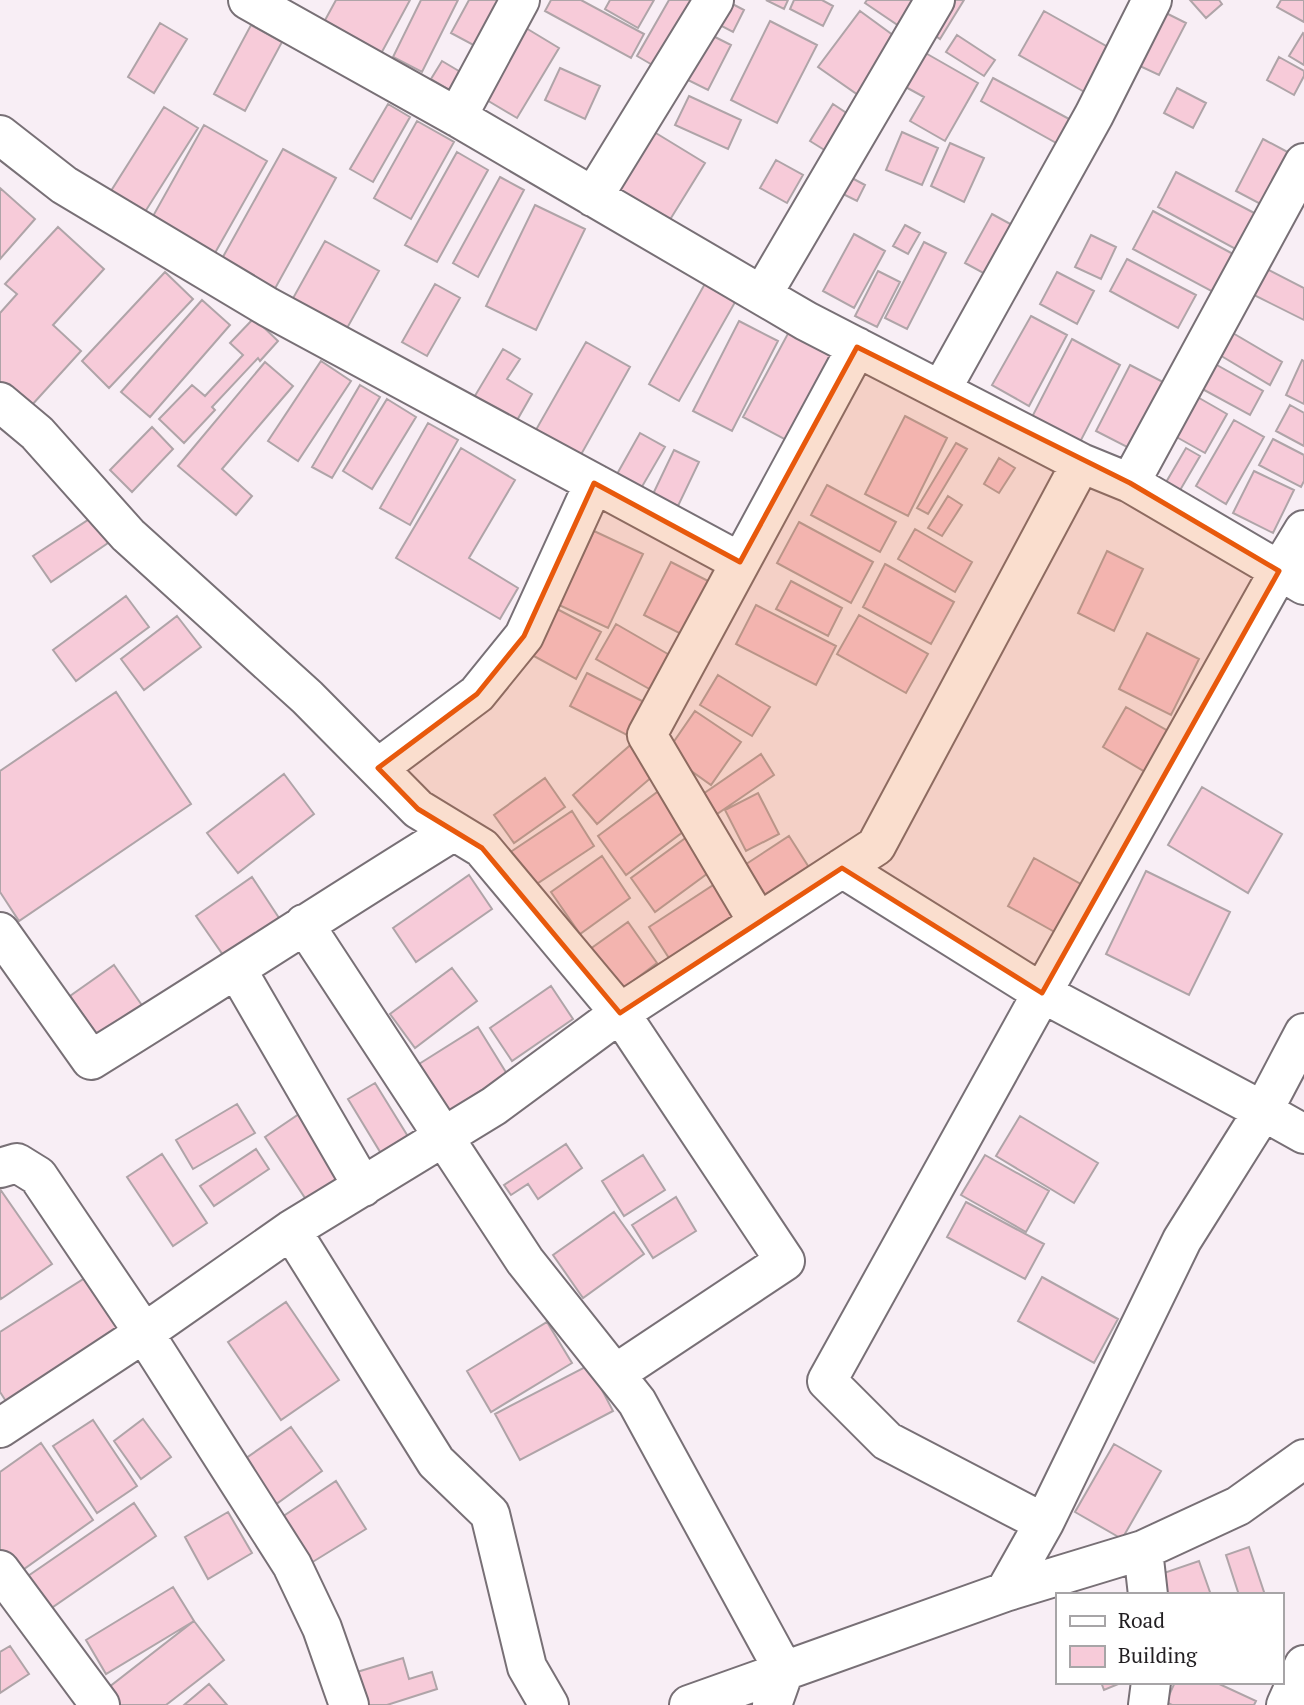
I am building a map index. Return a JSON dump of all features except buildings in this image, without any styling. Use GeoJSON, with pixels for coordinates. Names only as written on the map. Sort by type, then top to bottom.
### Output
{"type":"FeatureCollection","features":[{"type":"Feature","properties":{"kind":"street"},"geometry":{"type":"LineString","coordinates":[[248,0],[457,117],[762,295],[1081,463],[1130,482],[1291,578]]}},
{"type":"Feature","properties":{"kind":"street"},"geometry":{"type":"LineString","coordinates":[[457,117],[520,0]]}},
{"type":"Feature","properties":{"kind":"street"},"geometry":{"type":"LineString","coordinates":[[593,197],[715,0]]}},
{"type":"Feature","properties":{"kind":"street"},"geometry":{"type":"LineString","coordinates":[[762,295],[935,0]]}},
{"type":"Feature","properties":{"kind":"street"},"geometry":{"type":"LineString","coordinates":[[941,390],[1094,115],[1152,0]]}},
{"type":"Feature","properties":{"kind":"street"},"geometry":{"type":"LineString","coordinates":[[0,135],[64,185],[268,307],[740,562]]}},
{"type":"Feature","properties":{"kind":"street"},"geometry":{"type":"LineString","coordinates":[[1130,482],[1304,163]]}},
{"type":"Feature","properties":{"kind":"street"},"geometry":{"type":"LineString","coordinates":[[758,922],[647,735],[857,347]]}},
{"type":"Feature","properties":{"kind":"street"},"geometry":{"type":"LineString","coordinates":[[0,402],[37,433],[128,535],[307,697],[418,809],[482,848],[620,1013],[785,1261],[615,1374]]}},
{"type":"Feature","properties":{"kind":"street"},"geometry":{"type":"LineString","coordinates":[[0,1428],[144,1333],[291,1230],[494,1106],[620,1013],[876,846],[1081,463]]}},
{"type":"Feature","properties":{"kind":"street"},"geometry":{"type":"LineString","coordinates":[[378,768],[477,694],[524,636],[594,483]]}},
{"type":"Feature","properties":{"kind":"street"},"geometry":{"type":"LineString","coordinates":[[1044,1523],[887,1441],[827,1381],[1042,993],[1291,578],[1304,530]]}},
{"type":"Feature","properties":{"kind":"street"},"geometry":{"type":"LineString","coordinates":[[0,932],[91,1060],[454,831]]}},
{"type":"Feature","properties":{"kind":"street"},"geometry":{"type":"LineString","coordinates":[[842,868],[1042,993],[1304,1134]]}},
{"type":"Feature","properties":{"kind":"street"},"geometry":{"type":"LineString","coordinates":[[304,924],[525,1261],[638,1402],[778,1688]]}},
{"type":"Feature","properties":{"kind":"street"},"geometry":{"type":"LineString","coordinates":[[237,970],[363,1187]]}},
{"type":"Feature","properties":{"kind":"street"},"geometry":{"type":"LineString","coordinates":[[1005,1592],[1044,1523],[1182,1240],[1263,1111],[1304,1033]]}},
{"type":"Feature","properties":{"kind":"street"},"geometry":{"type":"LineString","coordinates":[[0,1168],[17,1163],[38,1176],[144,1333],[292,1565],[322,1628],[349,1705]]}},
{"type":"Feature","properties":{"kind":"street"},"geometry":{"type":"LineString","coordinates":[[291,1230],[436,1462],[490,1514],[527,1667],[549,1705]]}},
{"type":"Feature","properties":{"kind":"street"},"geometry":{"type":"LineString","coordinates":[[689,1705],[778,1688],[1005,1592],[1143,1550],[1238,1506],[1304,1459]]}},
{"type":"Feature","properties":{"kind":"street"},"geometry":{"type":"LineString","coordinates":[[1143,1550],[1149,1593]]}},
{"type":"Feature","properties":{"kind":"street"},"geometry":{"type":"LineString","coordinates":[[0,1570],[100,1705]]}},
{"type":"Feature","properties":{"kind":"street"},"geometry":{"type":"LineString","coordinates":[[1286,1705],[1304,1665]]}},
{"type":"Feature","properties":{"kind":"street"},"geometry":{"type":"LineString","coordinates":[[1148,1705],[1150,1684]]}},
{"type":"Feature","properties":{"kind":"highlighted area"},"geometry":{"type":"Polygon","coordinates":[[[857,347],[1130,483],[1279,571],[1042,993],[842,868],[620,1013],[482,848],[418,809],[378,768],[477,694],[524,636],[594,483],[740,562],[857,347]]]}}]}
